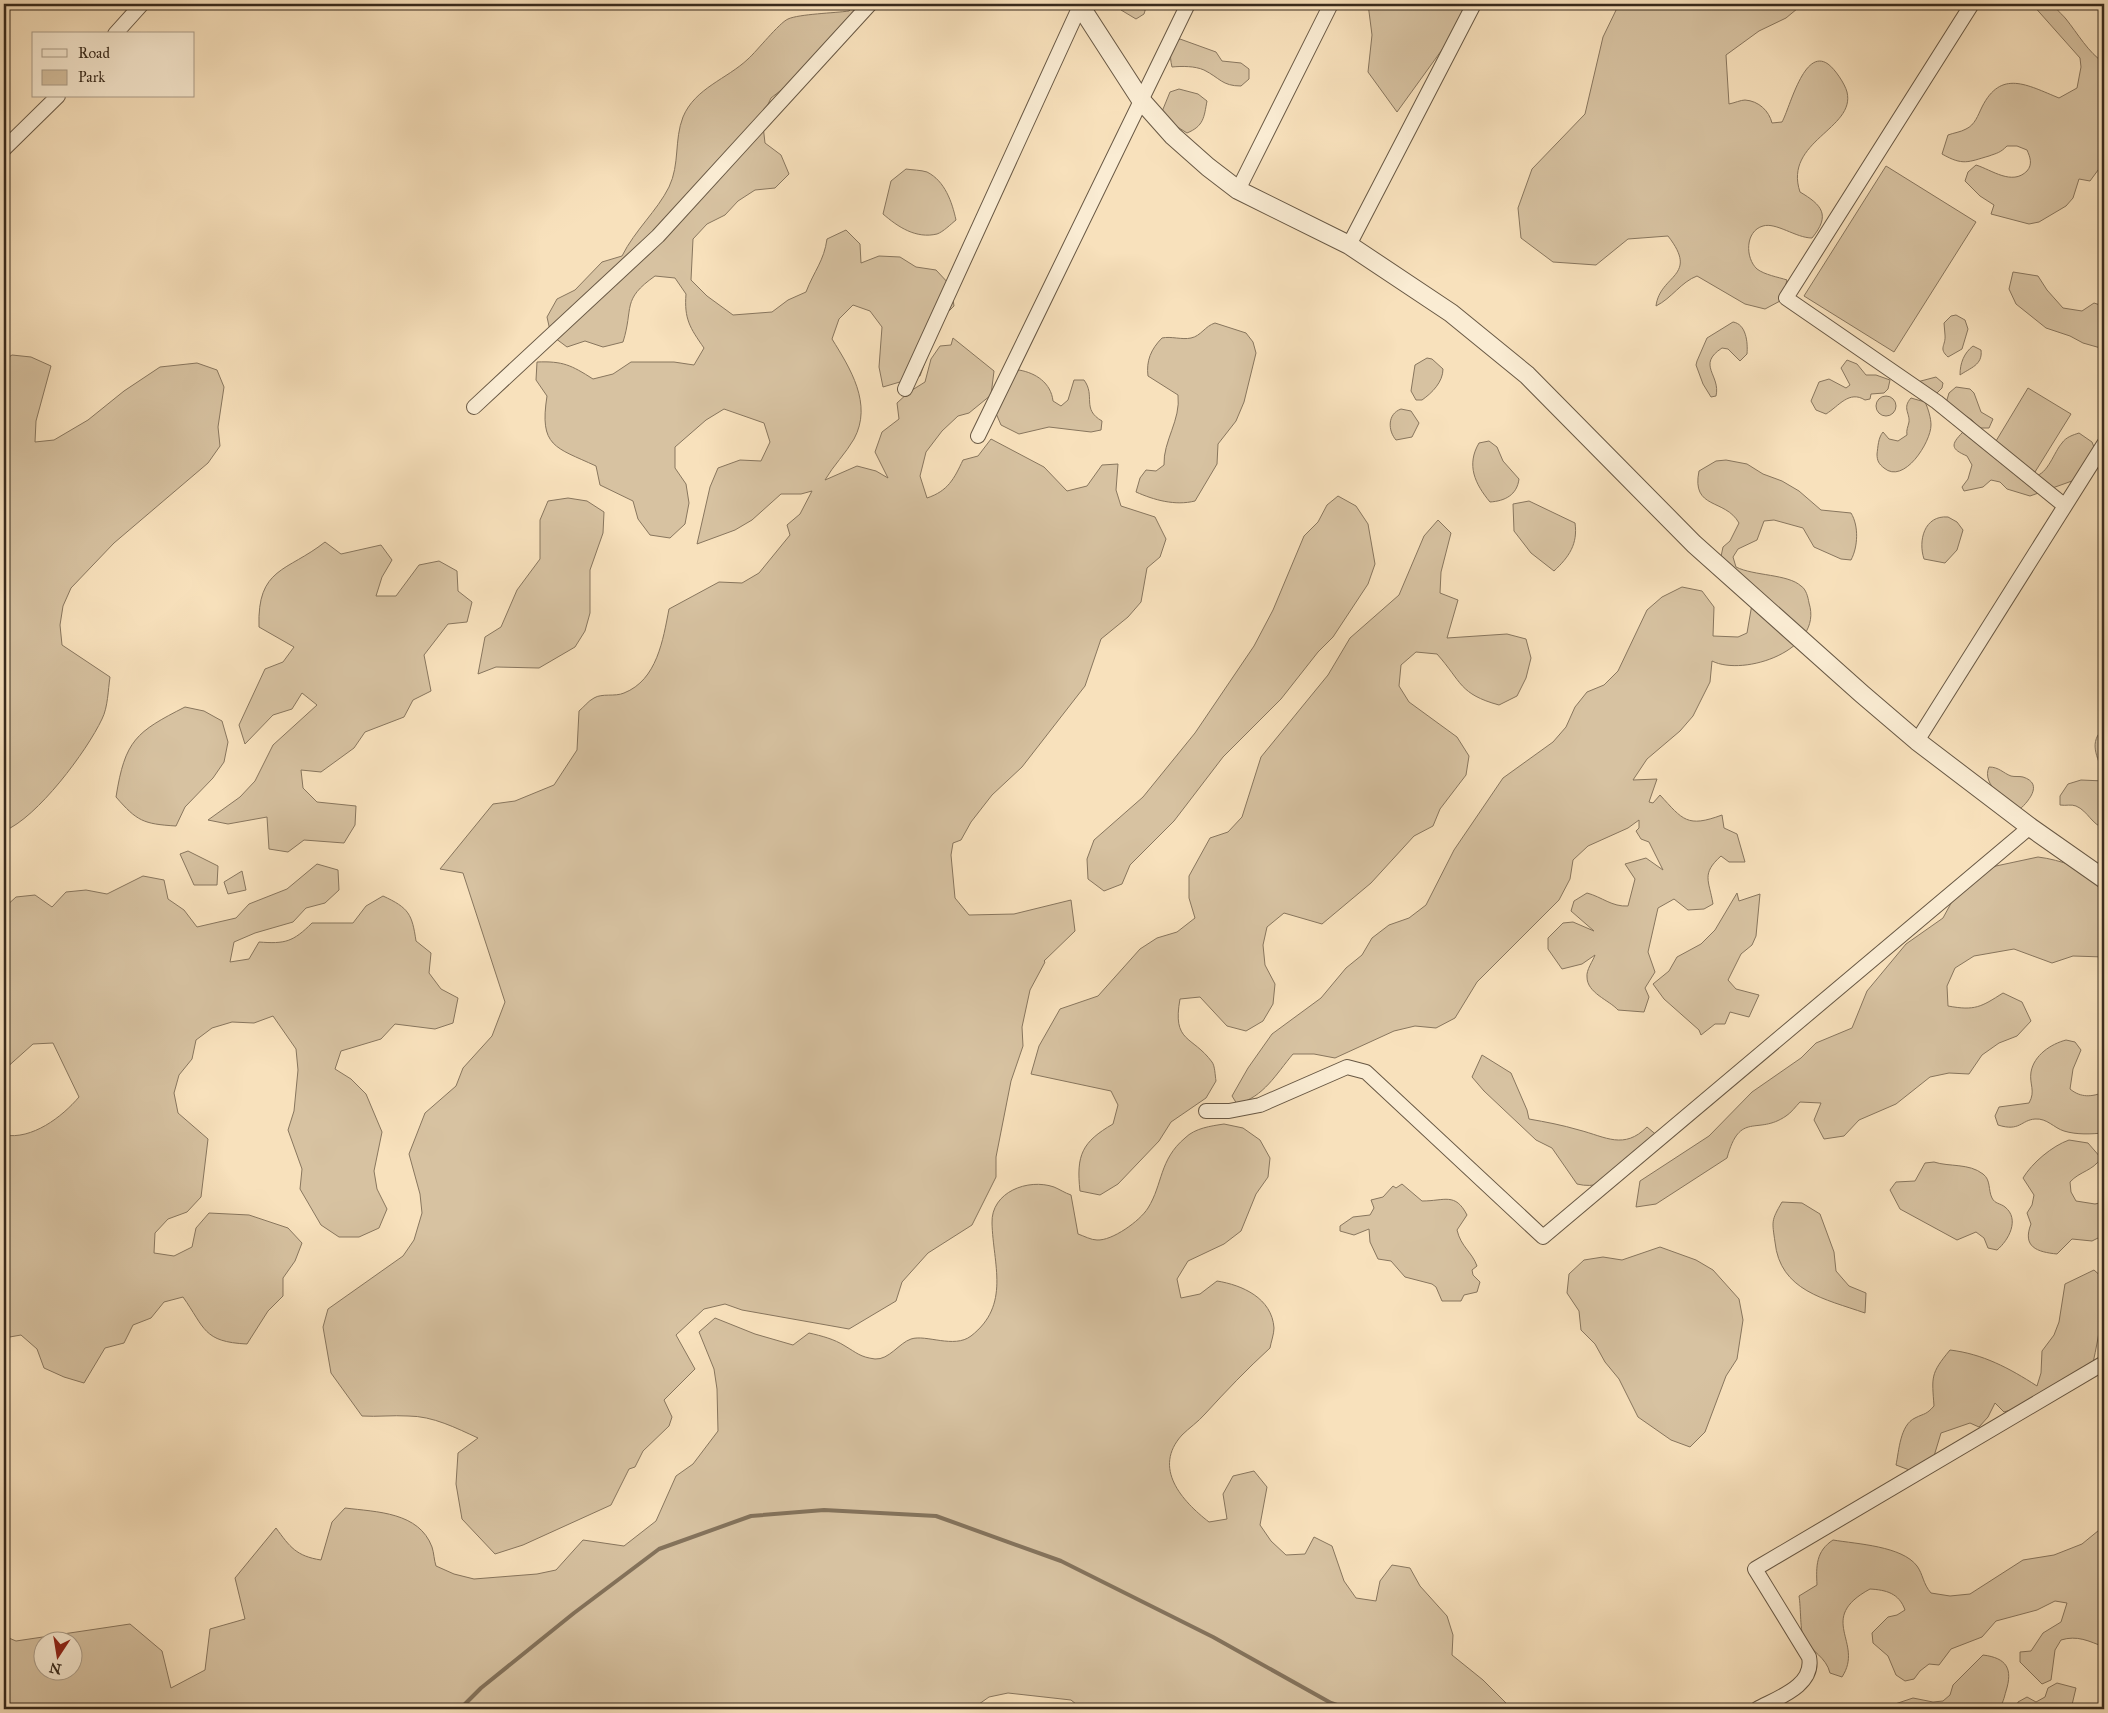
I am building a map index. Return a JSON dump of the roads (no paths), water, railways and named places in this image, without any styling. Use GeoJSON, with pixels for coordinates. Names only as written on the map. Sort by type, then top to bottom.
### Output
{"type":"FeatureCollection","features":[{"type":"Feature","properties":{"kind":"street"},"geometry":{"type":"LineString","coordinates":[[117,32],[142,4]]}},
{"type":"Feature","properties":{"kind":"street"},"geometry":{"type":"LineString","coordinates":[[474,407],[658,236],[870,4]]}},
{"type":"Feature","properties":{"kind":"street"},"geometry":{"type":"LineString","coordinates":[[978,436],[1188,4]]}},
{"type":"Feature","properties":{"kind":"street"},"geometry":{"type":"LineString","coordinates":[[1238,190],[1331,4]]}},
{"type":"Feature","properties":{"kind":"street"},"geometry":{"type":"LineString","coordinates":[[1349,246],[1474,4]]}},
{"type":"Feature","properties":{"kind":"street"},"geometry":{"type":"LineString","coordinates":[[1972,4],[1786,298],[1937,402],[2065,506]]}},
{"type":"Feature","properties":{"kind":"street"},"geometry":{"type":"LineString","coordinates":[[1080,5],[1141,100],[1173,136],[1238,190],[1349,246],[1451,313],[1527,375],[1694,544],[1917,741],[2030,827],[2104,879]]}},
{"type":"Feature","properties":{"kind":"street"},"geometry":{"type":"LineString","coordinates":[[906,389],[1080,5]]}},
{"type":"Feature","properties":{"kind":"street"},"geometry":{"type":"LineString","coordinates":[[4,148],[56,98]]}},
{"type":"Feature","properties":{"kind":"street"},"geometry":{"type":"LineString","coordinates":[[1917,741],[2104,444]]}},
{"type":"Feature","properties":{"kind":"street"},"geometry":{"type":"LineString","coordinates":[[1206,1111],[1229,1111],[1260,1105],[1347,1067],[1366,1072],[1544,1237],[1690,1116],[2030,827]]}},
{"type":"Feature","properties":{"kind":"street"},"geometry":{"type":"LineString","coordinates":[[1756,1709],[1802,1683],[1809,1675],[1811,1665],[1809,1658],[1755,1569],[2104,1363]]}},
{"type":"Feature","properties":{"kind":"waterway"},"geometry":{"type":"LineString","coordinates":[[460,1709],[481,1688],[574,1613],[659,1549],[751,1516],[824,1510],[936,1516],[1061,1561],[1213,1637],[1331,1703],[1349,1709]]}}]}
